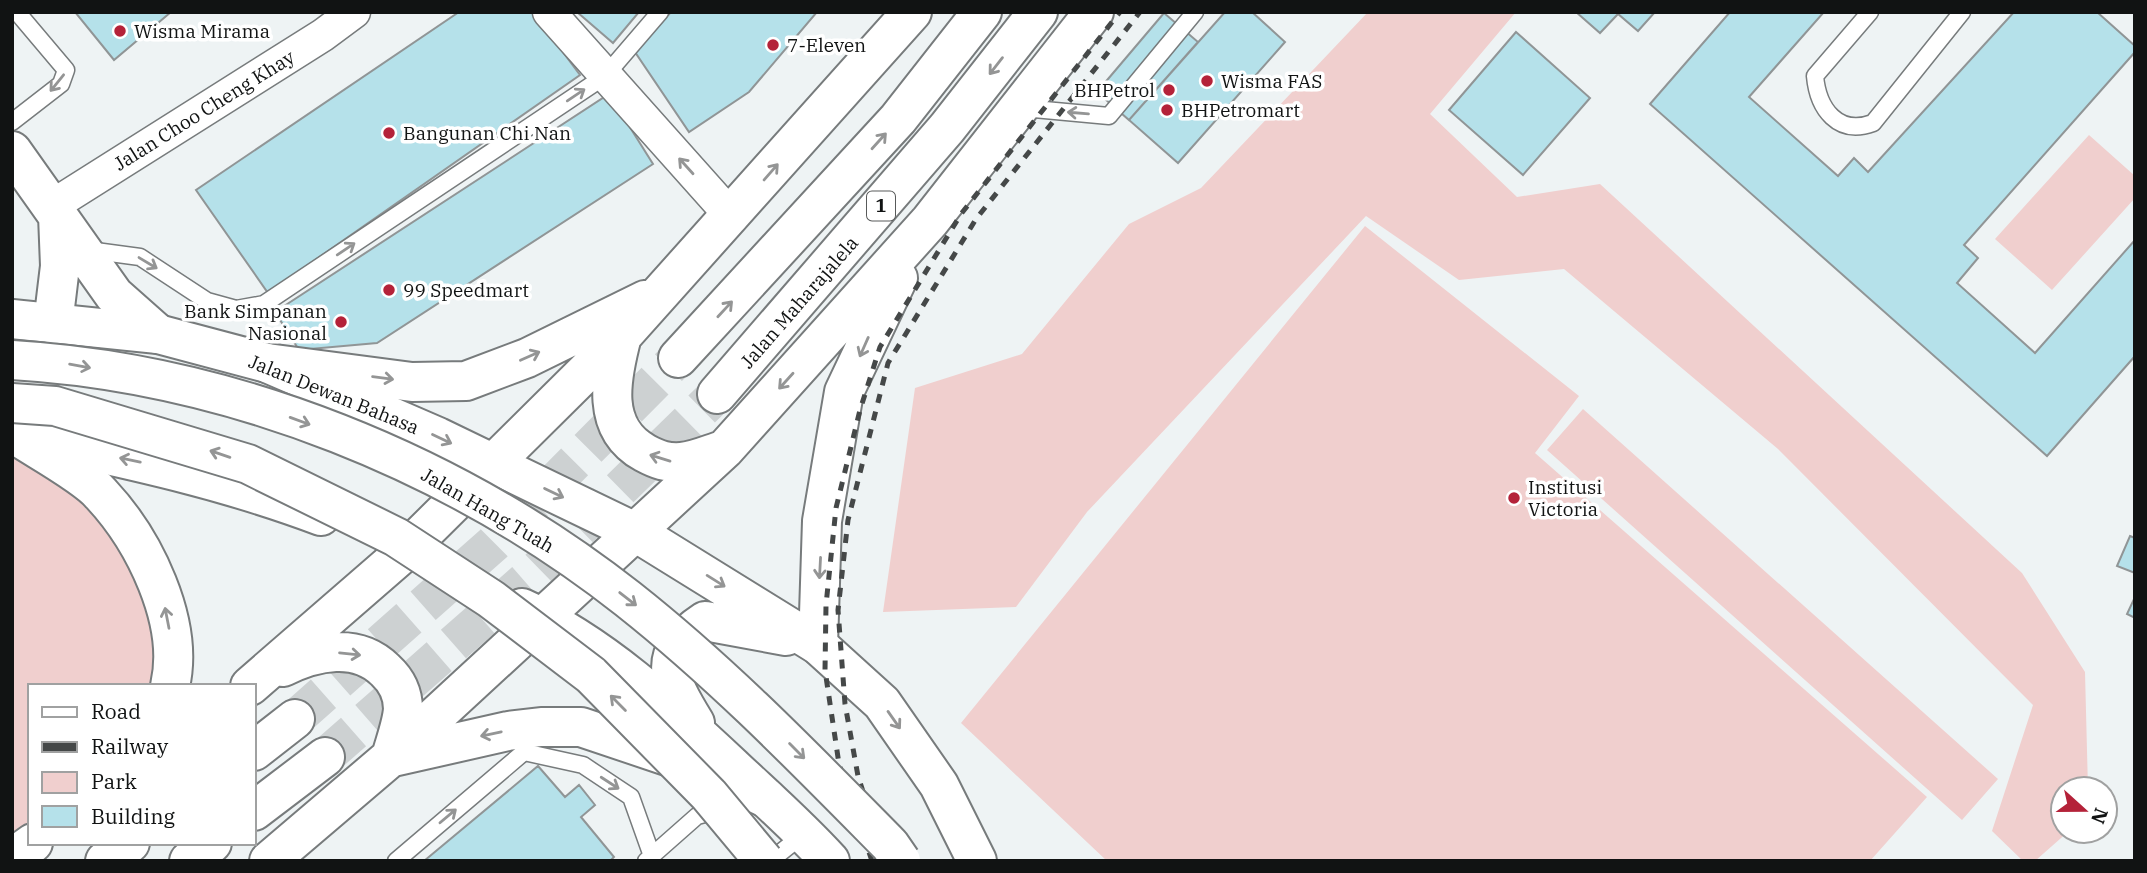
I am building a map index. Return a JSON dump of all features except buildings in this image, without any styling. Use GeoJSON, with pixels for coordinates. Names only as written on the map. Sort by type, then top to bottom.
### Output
{"type":"FeatureCollection","features":[{"type":"Feature","properties":{"kind":"main road"},"geometry":{"type":"LineString","coordinates":[[256,681],[402,554],[622,336],[658,293],[732,217],[912,12]]}},
{"type":"Feature","properties":{"kind":"main road","name":"1"},"geometry":{"type":"LineString","coordinates":[[678,358],[898,119],[982,12]]}},
{"type":"Feature","properties":{"kind":"main road","name":"Jalan Maharajalela"},"geometry":{"type":"LineString","coordinates":[[717,394],[930,149],[1038,12]]}},
{"type":"Feature","properties":{"kind":"main road"},"geometry":{"type":"LineString","coordinates":[[270,861],[391,757],[725,449],[930,221],[1094,12]]}},
{"type":"Feature","properties":{"kind":"main road"},"geometry":{"type":"LineString","coordinates":[[12,152],[114,295],[158,334]]}},
{"type":"Feature","properties":{"kind":"main road"},"geometry":{"type":"LineString","coordinates":[[53,324],[60,266],[55,211]]}},
{"type":"Feature","properties":{"kind":"main road"},"geometry":{"type":"LineString","coordinates":[[818,645],[822,521],[844,392],[882,305],[930,221]]}},
{"type":"Feature","properties":{"kind":"main road"},"geometry":{"type":"LineString","coordinates":[[267,363],[412,382],[466,381],[527,358],[658,293]]}},
{"type":"Feature","properties":{"kind":"main road","name":"Jalan Dewan Bahasa"},"geometry":{"type":"LineString","coordinates":[[12,319],[158,334],[267,363],[493,463],[637,533]]}},
{"type":"Feature","properties":{"kind":"main road"},"geometry":{"type":"LineString","coordinates":[[622,336],[613,369],[611,403],[621,432],[636,448],[660,461],[684,462],[725,449]]}},
{"type":"Feature","properties":{"kind":"main road","name":"Jalan Hang Tuah"},"geometry":{"type":"LineString","coordinates":[[12,360],[57,362],[197,387],[261,406],[335,433],[423,472],[527,528],[628,599],[738,693],[890,845],[901,861]]}},
{"type":"Feature","properties":{"kind":"main road"},"geometry":{"type":"LineString","coordinates":[[14,424],[55,406],[248,464],[396,537],[491,599],[591,675],[709,794],[764,861]]}},
{"type":"Feature","properties":{"kind":"main road"},"geometry":{"type":"LineString","coordinates":[[14,424],[256,491],[343,524],[402,554],[544,618],[588,646],[678,716],[818,847]]}},
{"type":"Feature","properties":{"kind":"main road"},"geometry":{"type":"LineString","coordinates":[[14,424],[100,492],[145,551],[168,617],[170,684]]}},
{"type":"Feature","properties":{"kind":"main road"},"geometry":{"type":"LineString","coordinates":[[637,533],[818,645],[882,703],[939,785],[977,861]]}},
{"type":"Feature","properties":{"kind":"main road"},"geometry":{"type":"LineString","coordinates":[[707,743],[674,689],[670,667],[682,636],[705,621],[769,630],[818,645]]}},
{"type":"Feature","properties":{"kind":"main road"},"geometry":{"type":"LineString","coordinates":[[256,681],[304,657],[331,652],[358,653],[380,665],[397,681],[403,708],[391,757]]}},
{"type":"Feature","properties":{"kind":"main road"},"geometry":{"type":"LineString","coordinates":[[256,749],[295,719]]}},
{"type":"Feature","properties":{"kind":"main road"},"geometry":{"type":"LineString","coordinates":[[391,757],[508,731],[541,726],[581,727],[694,765],[766,798]]}},
{"type":"Feature","properties":{"kind":"main road"},"geometry":{"type":"LineString","coordinates":[[256,809],[325,757]]}},
{"type":"Feature","properties":{"kind":"main road"},"geometry":{"type":"LineString","coordinates":[[12,858],[30,845]]}},
{"type":"Feature","properties":{"kind":"main road"},"geometry":{"type":"LineString","coordinates":[[105,861],[127,845]]}},
{"type":"Feature","properties":{"kind":"main road"},"geometry":{"type":"LineString","coordinates":[[189,861],[209,845]]}},
{"type":"Feature","properties":{"kind":"street","name":"Jalan Choo Cheng Khay"},"geometry":{"type":"LineString","coordinates":[[55,211],[354,12]]}},
{"type":"Feature","properties":{"kind":"street"},"geometry":{"type":"LineString","coordinates":[[549,12],[732,217]]}},
{"type":"Feature","properties":{"kind":"lane"},"geometry":{"type":"LineString","coordinates":[[12,122],[61,84],[66,69],[16,12]]}},
{"type":"Feature","properties":{"kind":"lane"},"geometry":{"type":"LineString","coordinates":[[82,250],[140,257],[207,301],[236,309],[264,304],[605,76],[660,12]]}},
{"type":"Feature","properties":{"kind":"lane"},"geometry":{"type":"LineString","coordinates":[[1021,108],[1109,116],[1195,12]]}},
{"type":"Feature","properties":{"kind":"lane"},"geometry":{"type":"LineString","coordinates":[[1870,12],[1815,76],[1817,96],[1827,115],[1842,124],[1861,127],[1874,123],[1962,12]]}},
{"type":"Feature","properties":{"kind":"lane"},"geometry":{"type":"LineString","coordinates":[[396,861],[524,752],[583,765],[631,796],[649,858],[697,816],[766,798]]}},
{"type":"Feature","properties":{"kind":"lane"},"geometry":{"type":"LineString","coordinates":[[770,861],[818,847]]}},
{"type":"Feature","properties":{"kind":"green space"},"geometry":{"type":"Polygon","coordinates":[[[1368,12],[1516,12],[1430,114],[1517,197],[1600,184],[2022,573],[2085,672],[2088,775],[2049,775],[2049,845],[2053,845],[2035,861],[2023,861],[1992,831],[2033,705],[1778,449],[1564,269],[1459,280],[1366,216],[1087,512],[1016,607],[883,612],[915,388],[1022,354],[1129,224],[1201,188],[1368,12]]]}},
{"type":"Feature","properties":{"kind":"green space"},"geometry":{"type":"Polygon","coordinates":[[[2089,135],[2135,176],[2135,198],[2052,290],[1995,239],[2089,135]]]}},
{"type":"Feature","properties":{"kind":"green space"},"geometry":{"type":"Polygon","coordinates":[[[1365,226],[1579,396],[1535,453],[1927,797],[1870,861],[1107,861],[961,723],[1365,226]]]}},
{"type":"Feature","properties":{"kind":"green space"},"geometry":{"type":"Polygon","coordinates":[[[1583,409],[1998,779],[1962,820],[1547,450],[1583,409]]]}},
{"type":"Feature","properties":{"kind":"green space"},"geometry":{"type":"Polygon","coordinates":[[[12,455],[75,475],[154,578],[165,684],[28,684],[28,834],[12,845],[12,455]]]}},
{"type":"Feature","properties":{"kind":"tunnel"},"geometry":{"type":"LineString","coordinates":[[295,719],[493,544],[678,358]]}},
{"type":"Feature","properties":{"kind":"tunnel"},"geometry":{"type":"LineString","coordinates":[[325,757],[532,575],[717,394]]}},
{"type":"Feature","properties":{"kind":"railway"},"geometry":{"type":"LineString","coordinates":[[872,861],[839,764],[825,670],[826,605],[836,508],[860,410],[880,347],[961,214],[1120,12]]}},
{"type":"Feature","properties":{"kind":"railway"},"geometry":{"type":"LineString","coordinates":[[885,861],[858,776],[845,704],[838,610],[848,520],[888,363],[976,219],[1140,12]]}},
{"type":"Feature","properties":{"kind":"place","name":"Wisma Mirama"},"geometry":{"type":"Point","coordinates":[120,31]}},
{"type":"Feature","properties":{"kind":"place","name":"7-Eleven"},"geometry":{"type":"Point","coordinates":[773,45]}},
{"type":"Feature","properties":{"kind":"place","name":"Wisma FAS"},"geometry":{"type":"Point","coordinates":[1207,81]}},
{"type":"Feature","properties":{"kind":"place","name":"BHPetrol"},"geometry":{"type":"Point","coordinates":[1169,90]}},
{"type":"Feature","properties":{"kind":"place","name":"BHPetromart"},"geometry":{"type":"Point","coordinates":[1167,110]}},
{"type":"Feature","properties":{"kind":"place","name":"Bangunan Chi Nan"},"geometry":{"type":"Point","coordinates":[389,133]}},
{"type":"Feature","properties":{"kind":"place","name":"99 Speedmart"},"geometry":{"type":"Point","coordinates":[389,290]}},
{"type":"Feature","properties":{"kind":"place","name":"Bank Simpanan Nasional"},"geometry":{"type":"Point","coordinates":[341,322]}},
{"type":"Feature","properties":{"kind":"place","name":"Institusi Victoria"},"geometry":{"type":"Point","coordinates":[1514,498]}}]}
